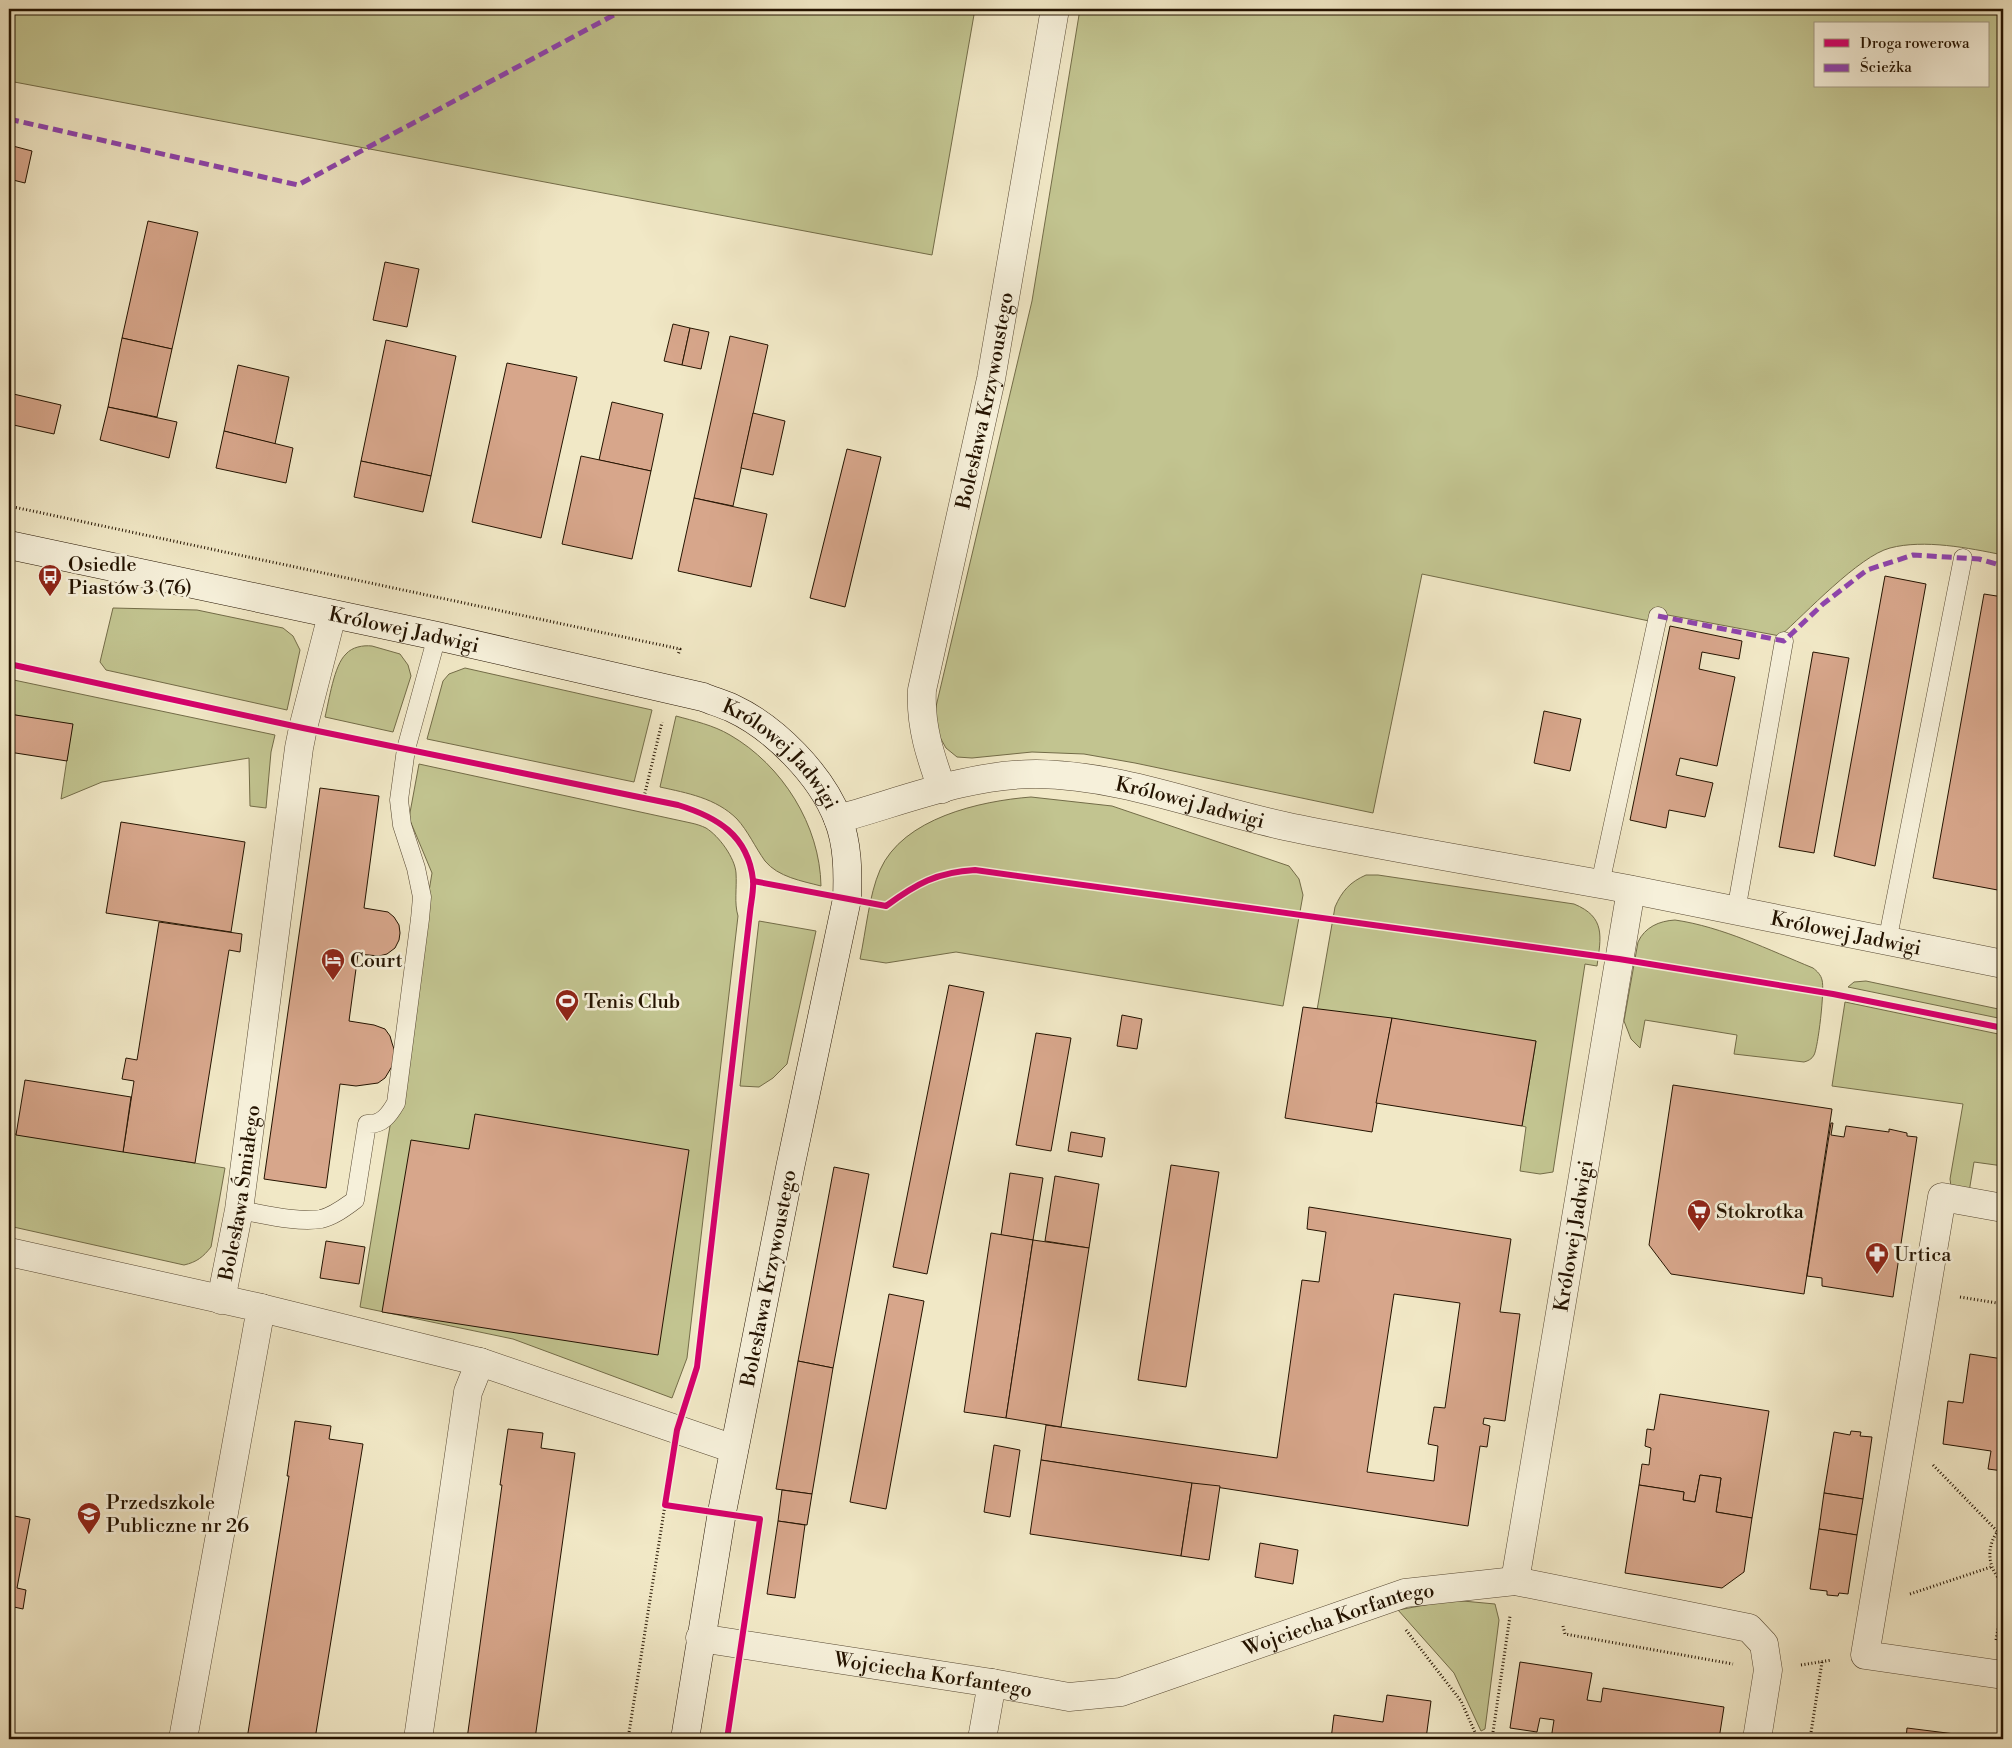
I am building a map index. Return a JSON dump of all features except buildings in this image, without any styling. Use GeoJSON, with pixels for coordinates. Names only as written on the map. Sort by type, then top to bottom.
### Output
{"type":"FeatureCollection","features":[{"type":"Feature","properties":{"kind":"street","name":"Bolesława Krzywoustego"},"geometry":{"type":"LineString","coordinates":[[942,788],[923,730],[922,690],[991,379],[1055,9]]}},
{"type":"Feature","properties":{"kind":"street","name":"Królowej Jadwigi"},"geometry":{"type":"LineString","coordinates":[[9,545],[437,636],[703,697],[733,708],[782,741],[800,760],[821,788],[838,819],[942,788],[999,776],[1033,774],[1069,775],[1110,782],[1297,829],[1600,884],[2003,964]]}},
{"type":"Feature","properties":{"kind":"street","name":"Bolesława Śmiałego"},"geometry":{"type":"LineString","coordinates":[[332,615],[302,728],[239,1210],[221,1300],[261,1308],[480,1362],[734,1449]]}},
{"type":"Feature","properties":{"kind":"street","name":"Bolesława Krzywoustego"},"geometry":{"type":"LineString","coordinates":[[685,1739],[700,1638],[734,1449],[790,1168],[847,899],[848,870],[838,819]]}},
{"type":"Feature","properties":{"kind":"street","name":"Królowej Jadwigi"},"geometry":{"type":"LineString","coordinates":[[1515,1581],[1631,890]]}},
{"type":"Feature","properties":{"kind":"street"},"geometry":{"type":"LineString","coordinates":[[2003,1208],[1942,1197],[1864,1655],[2003,1676]]}},
{"type":"Feature","properties":{"kind":"street"},"geometry":{"type":"LineString","coordinates":[[9,1252],[221,1300]]}},
{"type":"Feature","properties":{"kind":"street"},"geometry":{"type":"LineString","coordinates":[[183,1739],[261,1308]]}},
{"type":"Feature","properties":{"kind":"street"},"geometry":{"type":"LineString","coordinates":[[418,1739],[468,1392],[480,1362]]}},
{"type":"Feature","properties":{"kind":"street","name":"Wojciecha Korfantego"},"geometry":{"type":"LineString","coordinates":[[700,1638],[992,1682],[1069,1697],[1121,1692],[1405,1593],[1515,1581],[1749,1628],[1764,1644],[1768,1670],[1757,1739]]}},
{"type":"Feature","properties":{"kind":"street"},"geometry":{"type":"LineString","coordinates":[[982,1739],[992,1682]]}},
{"type":"Feature","properties":{"kind":"lane"},"geometry":{"type":"LineString","coordinates":[[1887,942],[1963,558]]}},
{"type":"Feature","properties":{"kind":"lane"},"geometry":{"type":"LineString","coordinates":[[1600,884],[1658,616]]}},
{"type":"Feature","properties":{"kind":"lane"},"geometry":{"type":"LineString","coordinates":[[239,1210],[304,1220],[322,1218],[340,1211],[355,1200],[367,1124],[375,1125],[383,1120],[390,1114],[396,1103],[422,897],[416,868],[402,825],[399,800],[406,749],[437,636]]}},
{"type":"Feature","properties":{"kind":"lane"},"geometry":{"type":"LineString","coordinates":[[1736,912],[1784,641]]}},
{"type":"Feature","properties":{"kind":"path"},"geometry":{"type":"LineString","coordinates":[[1925,1292],[2003,1304]]}},
{"type":"Feature","properties":{"kind":"path"},"geometry":{"type":"LineString","coordinates":[[1902,1432],[1997,1532]]}},
{"type":"Feature","properties":{"kind":"path"},"geometry":{"type":"LineString","coordinates":[[628,1739],[665,1505]]}},
{"type":"Feature","properties":{"kind":"path"},"geometry":{"type":"LineString","coordinates":[[2003,1525],[1991,1543],[1989,1555],[1991,1567],[2003,1583]]}},
{"type":"Feature","properties":{"kind":"path"},"geometry":{"type":"LineString","coordinates":[[1872,1607],[1991,1567]]}},
{"type":"Feature","properties":{"kind":"path"},"geometry":{"type":"LineString","coordinates":[[1492,1739],[1515,1581]]}},
{"type":"Feature","properties":{"kind":"path"},"geometry":{"type":"LineString","coordinates":[[1379,1602],[1410,1634],[1461,1701],[1478,1739]]}},
{"type":"Feature","properties":{"kind":"path"},"geometry":{"type":"LineString","coordinates":[[1810,1739],[1822,1662]]}},
{"type":"Feature","properties":{"kind":"green space"},"geometry":{"type":"Polygon","coordinates":[[[9,9],[975,9],[932,255],[9,81],[9,9]]]}},
{"type":"Feature","properties":{"kind":"green space"},"geometry":{"type":"Polygon","coordinates":[[[1080,9],[2003,9],[2003,555],[1932,544],[1903,545],[1890,548],[1877,553],[1848,574],[1780,636],[1657,613],[1654,622],[1422,574],[1373,813],[1084,754],[1032,752],[972,758],[957,757],[946,748],[937,732],[934,715],[1032,301],[1080,9]]]}},
{"type":"Feature","properties":{"kind":"green space"},"geometry":{"type":"Polygon","coordinates":[[[113,608],[197,610],[283,628],[293,636],[300,650],[287,710],[106,670],[100,662],[113,608]]]}},
{"type":"Feature","properties":{"kind":"green space"},"geometry":{"type":"Polygon","coordinates":[[[372,646],[400,654],[408,665],[411,676],[393,732],[325,717],[335,675],[342,659],[354,648],[372,646]]]}},
{"type":"Feature","properties":{"kind":"green space"},"geometry":{"type":"Polygon","coordinates":[[[465,668],[652,710],[634,782],[427,739],[443,681],[449,674],[465,668]]]}},
{"type":"Feature","properties":{"kind":"green space"},"geometry":{"type":"Polygon","coordinates":[[[9,679],[275,735],[271,752],[266,808],[250,806],[249,758],[102,782],[61,799],[72,725],[9,714],[9,679]]]}},
{"type":"Feature","properties":{"kind":"green space"},"geometry":{"type":"Polygon","coordinates":[[[676,716],[710,726],[730,735],[766,763],[781,780],[795,799],[814,841],[819,863],[821,886],[783,875],[770,866],[737,819],[720,806],[701,797],[660,787],[676,716]]]}},
{"type":"Feature","properties":{"kind":"green space","name":"Tenis Club"},"geometry":{"type":"Polygon","coordinates":[[[419,764],[697,824],[716,836],[726,848],[733,861],[736,873],[738,916],[687,1358],[672,1398],[513,1339],[360,1307],[432,873],[409,818],[419,764]]]}},
{"type":"Feature","properties":{"kind":"green space"},"geometry":{"type":"Polygon","coordinates":[[[1031,797],[1112,806],[1289,866],[1299,879],[1303,895],[1283,1006],[956,952],[886,963],[860,959],[870,902],[876,880],[891,852],[906,837],[924,825],[967,808],[1031,797]]]}},
{"type":"Feature","properties":{"kind":"green space"},"geometry":{"type":"Polygon","coordinates":[[[1366,875],[1378,875],[1574,904],[1592,915],[1599,929],[1600,937],[1597,966],[1585,964],[1553,1172],[1540,1174],[1520,1171],[1526,1127],[1522,1126],[1536,1041],[1317,1010],[1335,907],[1347,888],[1366,875]]]}},
{"type":"Feature","properties":{"kind":"green space"},"geometry":{"type":"Polygon","coordinates":[[[1675,920],[1711,928],[1763,947],[1813,968],[1821,976],[1823,995],[1821,1018],[1816,1050],[1812,1058],[1804,1062],[1734,1054],[1737,1035],[1645,1020],[1640,1048],[1631,1039],[1624,1021],[1638,942],[1644,932],[1653,926],[1675,920]]]}},
{"type":"Feature","properties":{"kind":"green space"},"geometry":{"type":"Polygon","coordinates":[[[759,921],[816,931],[787,1064],[773,1078],[759,1087],[740,1086],[759,921]]]}},
{"type":"Feature","properties":{"kind":"green space"},"geometry":{"type":"Polygon","coordinates":[[[1866,981],[2003,1010],[2003,1019],[1848,987],[1854,982],[1866,981]]]}},
{"type":"Feature","properties":{"kind":"green space"},"geometry":{"type":"Polygon","coordinates":[[[1845,1002],[2003,1035],[2003,1166],[1974,1162],[1969,1192],[1951,1186],[1950,1179],[1963,1104],[1832,1086],[1845,1002]]]}},
{"type":"Feature","properties":{"kind":"green space"},"geometry":{"type":"Polygon","coordinates":[[[9,1133],[225,1168],[211,1247],[199,1259],[184,1265],[9,1226],[9,1133]]]}},
{"type":"Feature","properties":{"kind":"green space"},"geometry":{"type":"Polygon","coordinates":[[[1452,1600],[1495,1604],[1499,1620],[1485,1729],[1481,1731],[1454,1673],[1398,1610],[1452,1600]]]}},
{"type":"Feature","properties":{"kind":"marked path"},"geometry":{"type":"LineString","coordinates":[[9,119],[298,185],[625,9]]}},
{"type":"Feature","properties":{"kind":"marked path"},"geometry":{"type":"LineString","coordinates":[[1658,616],[1784,641],[1823,604],[1867,570],[1913,555],[1979,559],[2003,566]]}},
{"type":"Feature","properties":{"kind":"cycle path"},"geometry":{"type":"LineString","coordinates":[[9,664],[303,728],[678,805],[718,822],[728,830],[745,851],[750,864],[753,892],[697,1367],[677,1430],[665,1505],[760,1519],[727,1739]]}},
{"type":"Feature","properties":{"kind":"cycle path"},"geometry":{"type":"LineString","coordinates":[[753,881],[886,906],[917,885],[938,876],[975,870],[1619,959],[1833,994],[2003,1028]]}},
{"type":"Feature","properties":{"kind":"place","name":"Osiedle Piastów 3 (76)"},"geometry":{"type":"Point","coordinates":[50,597]}},
{"type":"Feature","properties":{"kind":"place","name":"Court"},"geometry":{"type":"Point","coordinates":[333,981]}},
{"type":"Feature","properties":{"kind":"place","name":"Tenis Club"},"geometry":{"type":"Point","coordinates":[567,1022]}},
{"type":"Feature","properties":{"kind":"place","name":"Stokrotka"},"geometry":{"type":"Point","coordinates":[1699,1232]}},
{"type":"Feature","properties":{"kind":"place","name":"Urtica"},"geometry":{"type":"Point","coordinates":[1877,1275]}},
{"type":"Feature","properties":{"kind":"place","name":"Przedszkole Publiczne nr 26"},"geometry":{"type":"Point","coordinates":[89,1535]}}]}
